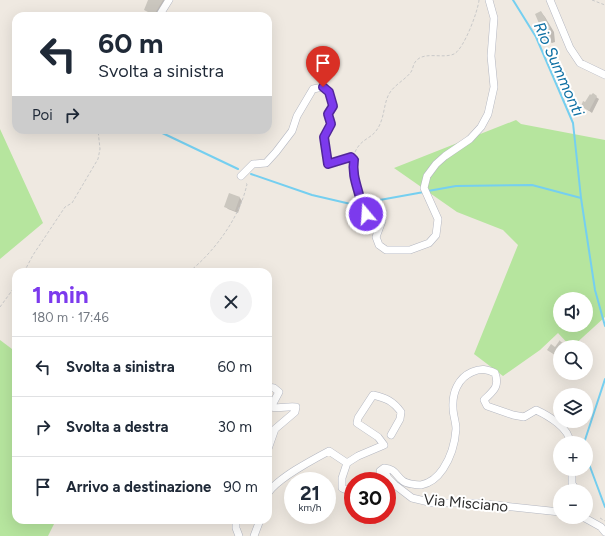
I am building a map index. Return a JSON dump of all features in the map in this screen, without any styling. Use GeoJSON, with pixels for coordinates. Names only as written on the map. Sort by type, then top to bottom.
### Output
{"type":"FeatureCollection","features":[{"type":"Feature","properties":{"kind":"street"},"geometry":{"type":"LineString","coordinates":[[162,12],[169,0]]}},
{"type":"Feature","properties":{"kind":"street"},"geometry":{"type":"LineString","coordinates":[[241,176],[253,164],[266,163],[292,131],[297,116],[313,88],[323,87],[329,92],[333,106],[328,114],[331,124],[324,137],[328,164],[351,157],[354,160],[354,175],[362,201],[362,210],[366,214],[379,219],[382,222],[376,237],[379,245],[386,250],[410,250],[429,243],[436,235],[438,219],[424,188],[427,176],[436,164],[445,156],[470,139],[481,127],[488,114],[494,87],[492,56],[494,18],[489,0]]}},
{"type":"Feature","properties":{"kind":"street"},"geometry":{"type":"LineString","coordinates":[[550,0],[570,48],[580,63],[605,75]]}},
{"type":"Feature","properties":{"kind":"street","name":"Via Misciano"},"geometry":{"type":"LineString","coordinates":[[396,474],[404,481],[419,485],[431,483],[440,474],[449,460],[454,442],[456,429],[453,406],[456,387],[468,374],[482,369],[495,373],[498,380],[495,388],[484,400],[487,406],[513,415],[524,417],[536,410],[548,416],[566,431],[569,436]]}},
{"type":"Feature","properties":{"kind":"street"},"geometry":{"type":"LineString","coordinates":[[272,388],[279,392],[272,405]]}},
{"type":"Feature","properties":{"kind":"street"},"geometry":{"type":"LineString","coordinates":[[344,489],[342,488],[342,478],[347,463],[358,456],[384,445],[378,437],[357,423],[358,418],[373,395],[382,397],[394,403],[401,412],[400,419],[391,435]]}},
{"type":"Feature","properties":{"kind":"street"},"geometry":{"type":"LineString","coordinates":[[272,407],[296,407],[295,412],[275,429],[272,438]]}},
{"type":"Feature","properties":{"kind":"street"},"geometry":{"type":"LineString","coordinates":[[272,488],[296,470],[329,452],[347,463]]}},
{"type":"Feature","properties":{"kind":"street","name":"Via Misciano"},"geometry":{"type":"LineString","coordinates":[[380,472],[384,468],[390,469],[394,472]]}},
{"type":"Feature","properties":{"kind":"street","name":"Via Misciano"},"geometry":{"type":"LineString","coordinates":[[396,485],[412,498],[433,502],[476,503],[553,511]]}},
{"type":"Feature","properties":{"kind":"street"},"geometry":{"type":"LineString","coordinates":[[593,522],[601,527],[605,532]]}},
{"type":"Feature","properties":{"kind":"street"},"geometry":{"type":"LineString","coordinates":[[236,524],[239,536]]}},
{"type":"Feature","properties":{"kind":"street"},"geometry":{"type":"LineString","coordinates":[[254,536],[258,524]]}},
{"type":"Feature","properties":{"kind":"path"},"geometry":{"type":"LineString","coordinates":[[351,157],[358,145],[375,132],[382,120],[389,94],[411,72],[416,61],[421,57],[455,54],[462,46],[474,21],[480,0]]}},
{"type":"Feature","properties":{"kind":"path"},"geometry":{"type":"LineString","coordinates":[[592,0],[605,5]]}},
{"type":"Feature","properties":{"kind":"path"},"geometry":{"type":"LineString","coordinates":[[26,268],[65,207],[72,203],[98,158],[100,149],[98,134]]}},
{"type":"Feature","properties":{"kind":"path"},"geometry":{"type":"LineString","coordinates":[[194,268],[218,241],[239,209],[247,184],[241,176]]}},
{"type":"Feature","properties":{"kind":"path"},"geometry":{"type":"LineString","coordinates":[[0,307],[12,290]]}},
{"type":"Feature","properties":{"kind":"green space"},"geometry":{"type":"Polygon","coordinates":[[[516,120],[521,124],[605,140],[605,317],[593,328],[593,292],[553,292],[553,332],[588,332],[580,340],[564,340],[558,333],[540,350],[503,376],[474,354],[518,245],[503,230],[457,212],[394,168],[516,120]]]}},
{"type":"Feature","properties":{"kind":"green space"},"geometry":{"type":"Polygon","coordinates":[[[0,129],[43,223],[0,259],[0,129]]]}},
{"type":"Feature","properties":{"kind":"green space"},"geometry":{"type":"Polygon","coordinates":[[[0,340],[12,349],[12,524],[54,524],[48,536],[0,536],[0,340]]]}},
{"type":"Feature","properties":{"kind":"building"},"geometry":{"type":"Polygon","coordinates":[[[148,0],[163,0],[156,12],[148,12],[144,10],[148,0]]]}},
{"type":"Feature","properties":{"kind":"building"},"geometry":{"type":"Polygon","coordinates":[[[541,11],[550,27],[551,38],[541,40],[536,30],[541,28],[535,14],[541,11]]]}},
{"type":"Feature","properties":{"kind":"building"},"geometry":{"type":"Polygon","coordinates":[[[593,93],[597,96],[589,111],[581,106],[583,101],[585,102],[590,94],[591,95],[593,93]]]}},
{"type":"Feature","properties":{"kind":"building"},"geometry":{"type":"Polygon","coordinates":[[[229,193],[240,197],[235,211],[224,207],[229,193]]]}},
{"type":"Feature","properties":{"kind":"building"},"geometry":{"type":"Polygon","coordinates":[[[551,344],[553,346],[553,354],[547,350],[551,344]]]}},
{"type":"Feature","properties":{"kind":"waterway","name":"Rio Summonti"},"geometry":{"type":"LineString","coordinates":[[513,0],[536,37],[573,123],[581,198]]}},
{"type":"Feature","properties":{"kind":"waterway"},"geometry":{"type":"LineString","coordinates":[[164,134],[238,169]]}},
{"type":"Feature","properties":{"kind":"waterway"},"geometry":{"type":"LineString","coordinates":[[251,174],[312,195],[355,205],[359,204]]}},
{"type":"Feature","properties":{"kind":"waterway"},"geometry":{"type":"LineString","coordinates":[[428,191],[456,186],[532,185],[581,198],[595,290],[605,326]]}},
{"type":"Feature","properties":{"kind":"waterway"},"geometry":{"type":"LineString","coordinates":[[363,203],[424,192]]}},
{"type":"Feature","properties":{"kind":"waterway"},"geometry":{"type":"LineString","coordinates":[[586,436],[605,379]]}},
{"type":"Feature","properties":{"kind":"waterway"},"geometry":{"type":"LineString","coordinates":[[593,475],[605,507]]}},
{"type":"Feature","properties":{"kind":"route"},"geometry":{"type":"LineString","coordinates":[[323,87],[329,92],[333,106],[328,114],[331,124],[324,137],[328,164],[351,157],[354,160],[354,175],[362,201],[362,210],[366,214]]}}]}
